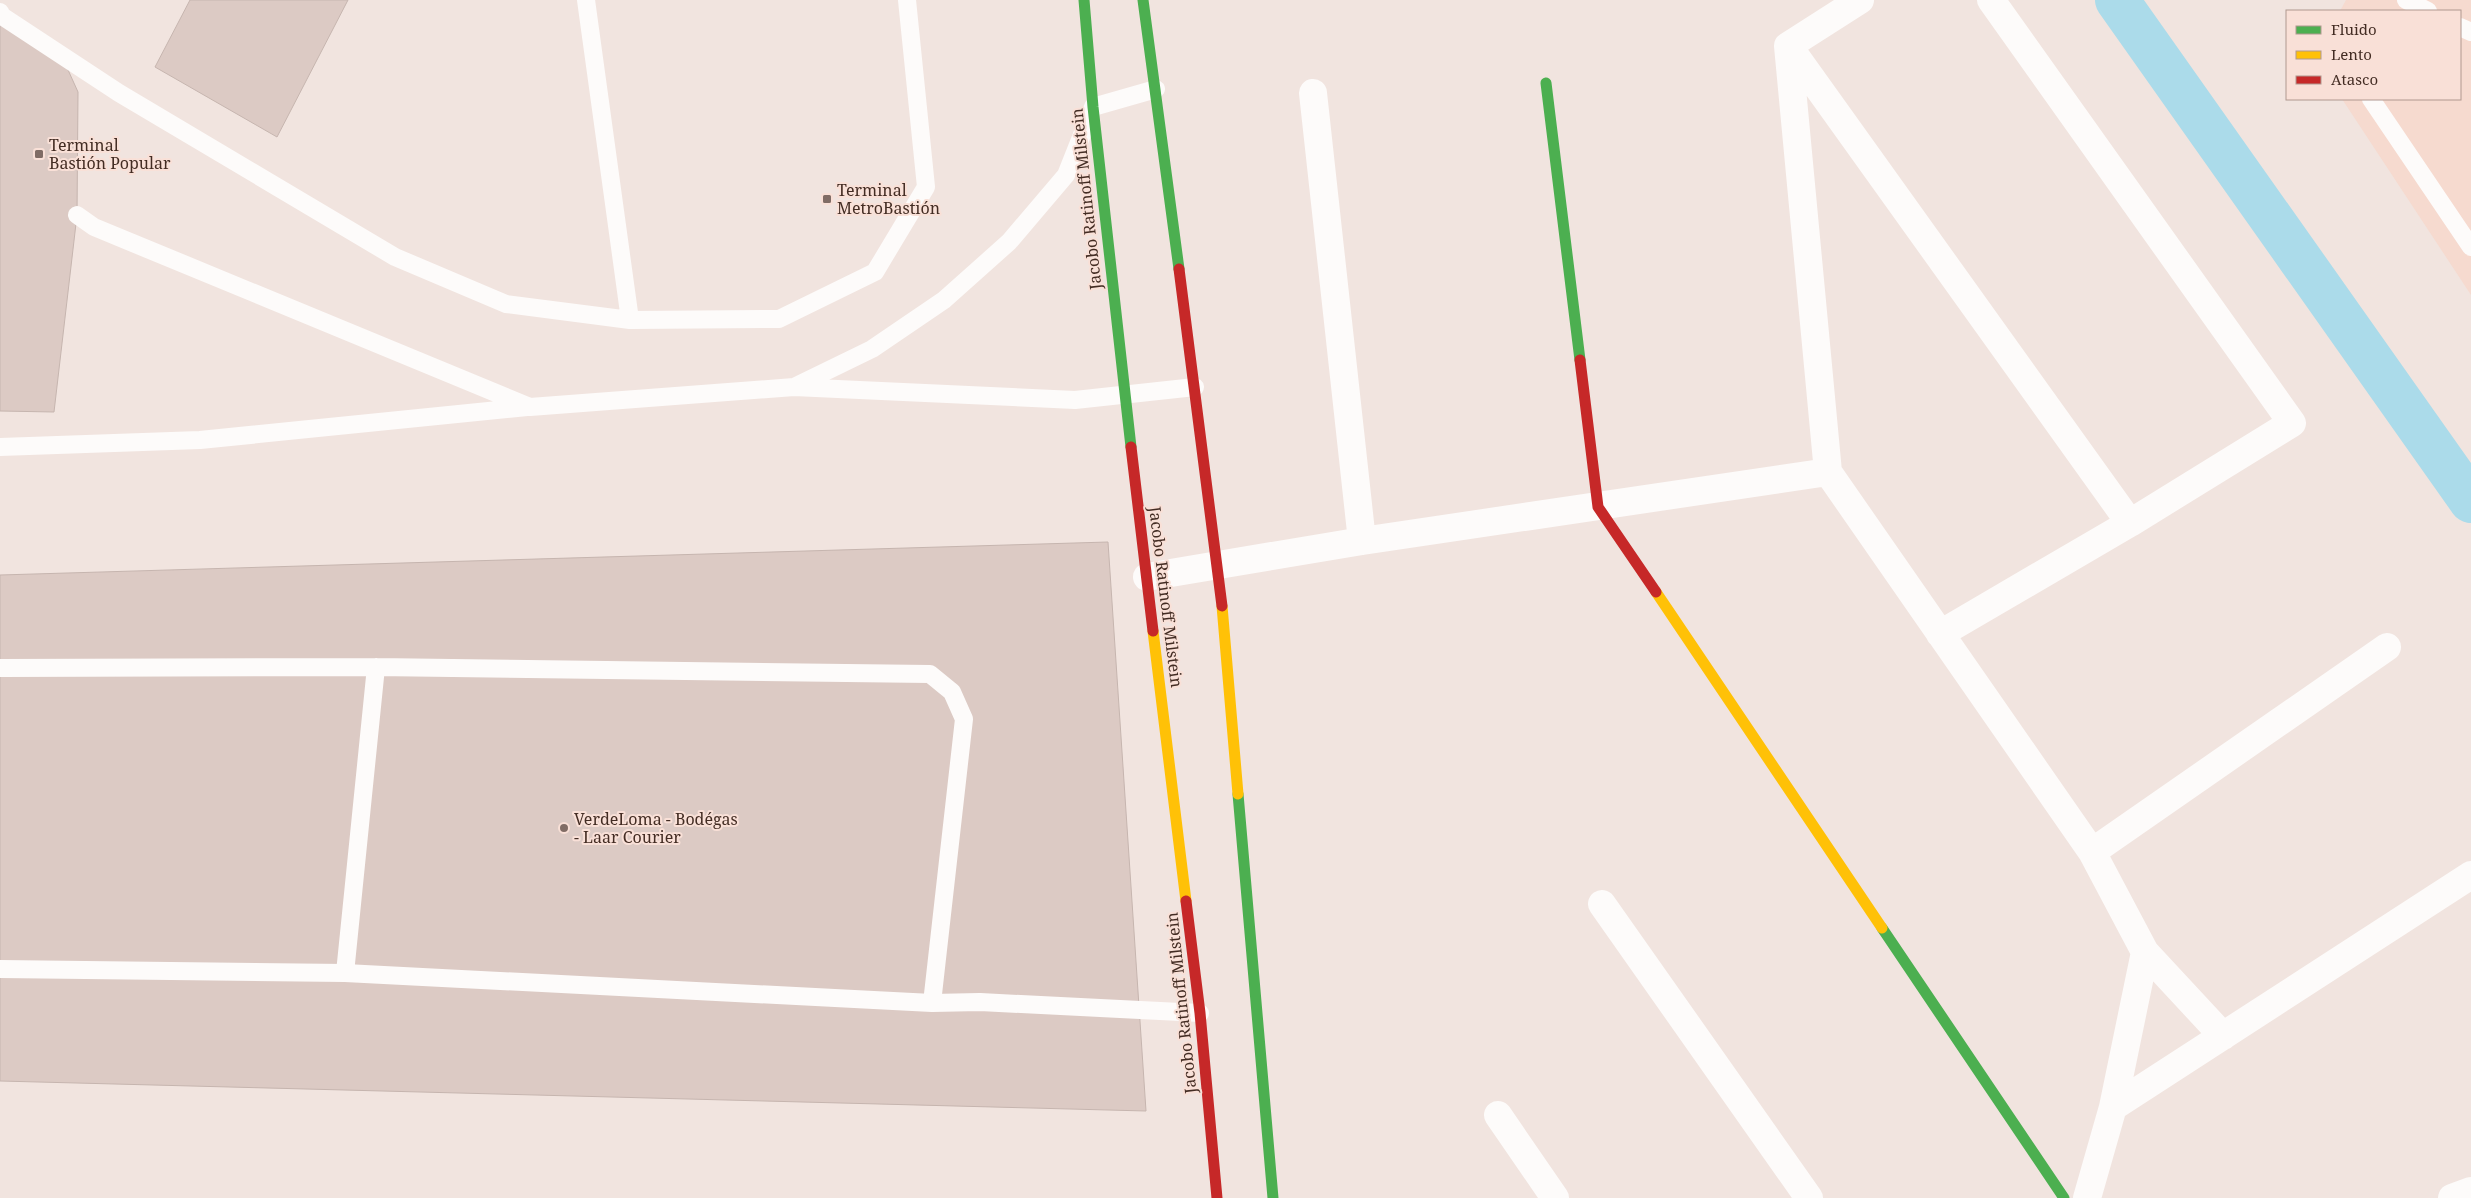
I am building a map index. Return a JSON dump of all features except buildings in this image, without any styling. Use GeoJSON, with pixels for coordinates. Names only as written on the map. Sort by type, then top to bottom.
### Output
{"type":"FeatureCollection","features":[{"type":"Feature","properties":{"kind":"street","name":"Jacobo Ratinoff Milstein"},"geometry":{"type":"LineString","coordinates":[[1084,0],[1093,107],[1124,394],[1200,1013],[1217,1198]]}},
{"type":"Feature","properties":{"kind":"street"},"geometry":{"type":"LineString","coordinates":[[1143,0],[1218,564],[1273,1198]]}},
{"type":"Feature","properties":{"kind":"street"},"geometry":{"type":"LineString","coordinates":[[1788,46],[1860,0]]}},
{"type":"Feature","properties":{"kind":"street"},"geometry":{"type":"LineString","coordinates":[[1940,634],[2130,523],[2292,423],[1991,0]]}},
{"type":"Feature","properties":{"kind":"street"},"geometry":{"type":"LineString","coordinates":[[1788,46],[1828,472],[2092,852],[2145,952],[2223,1036]]}},
{"type":"Feature","properties":{"kind":"street"},"geometry":{"type":"LineString","coordinates":[[1788,46],[2130,523]]}},
{"type":"Feature","properties":{"kind":"street"},"geometry":{"type":"LineString","coordinates":[[1546,83],[1598,507],[2064,1198]]}},
{"type":"Feature","properties":{"kind":"street"},"geometry":{"type":"LineString","coordinates":[[1313,93],[1362,541]]}},
{"type":"Feature","properties":{"kind":"street"},"geometry":{"type":"LineString","coordinates":[[1147,577],[1362,541],[1828,472]]}},
{"type":"Feature","properties":{"kind":"street"},"geometry":{"type":"LineString","coordinates":[[2092,852],[2387,647]]}},
{"type":"Feature","properties":{"kind":"street"},"geometry":{"type":"LineString","coordinates":[[2114,1107],[2471,875]]}},
{"type":"Feature","properties":{"kind":"street"},"geometry":{"type":"LineString","coordinates":[[1602,904],[1809,1198]]}},
{"type":"Feature","properties":{"kind":"street"},"geometry":{"type":"LineString","coordinates":[[2087,1198],[2114,1107],[2145,952]]}},
{"type":"Feature","properties":{"kind":"street"},"geometry":{"type":"LineString","coordinates":[[1498,1115],[1555,1198]]}},
{"type":"Feature","properties":{"kind":"street"},"geometry":{"type":"LineString","coordinates":[[2452,1198],[2471,1192]]}},
{"type":"Feature","properties":{"kind":"lane"},"geometry":{"type":"LineString","coordinates":[[10,0],[1,14],[119,93],[395,256],[506,304],[630,320],[779,319],[875,272],[926,187],[907,0]]}},
{"type":"Feature","properties":{"kind":"lane"},"geometry":{"type":"LineString","coordinates":[[586,0],[630,320]]}},
{"type":"Feature","properties":{"kind":"lane"},"geometry":{"type":"LineString","coordinates":[[2398,10],[2406,0],[2426,10]]}},
{"type":"Feature","properties":{"kind":"lane"},"geometry":{"type":"LineString","coordinates":[[794,387],[872,349],[944,300],[1009,242],[1066,175],[1093,107],[1156,90]]}},
{"type":"Feature","properties":{"kind":"lane"},"geometry":{"type":"LineString","coordinates":[[2372,100],[2471,247]]}},
{"type":"Feature","properties":{"kind":"lane"},"geometry":{"type":"LineString","coordinates":[[77,215],[94,227],[530,407]]}},
{"type":"Feature","properties":{"kind":"lane"},"geometry":{"type":"LineString","coordinates":[[0,447],[200,440],[530,407],[794,387],[1075,400],[1195,387]]}},
{"type":"Feature","properties":{"kind":"lane"},"geometry":{"type":"LineString","coordinates":[[0,668],[376,667],[930,674],[952,692],[964,719],[932,1003]]}},
{"type":"Feature","properties":{"kind":"lane"},"geometry":{"type":"LineString","coordinates":[[345,972],[376,667]]}},
{"type":"Feature","properties":{"kind":"lane"},"geometry":{"type":"LineString","coordinates":[[0,969],[345,972],[932,1003],[980,1002],[1200,1013]]}},
{"type":"Feature","properties":{"kind":"shaded area"},"geometry":{"type":"Polygon","coordinates":[[[2346,0],[2471,0],[2471,295],[2343,100],[2461,100],[2461,10],[2341,10],[2346,0]]]}},
{"type":"Feature","properties":{"kind":"waterway"},"geometry":{"type":"LineString","coordinates":[[2117,0],[2471,501]]}},
{"type":"Feature","properties":{"kind":"traffic: fast"},"geometry":{"type":"LineString","coordinates":[[1084,0],[1093,107],[1131,447]]}},
{"type":"Feature","properties":{"kind":"traffic: fast"},"geometry":{"type":"LineString","coordinates":[[1143,0],[1179,269]]}},
{"type":"Feature","properties":{"kind":"traffic: fast"},"geometry":{"type":"LineString","coordinates":[[1546,83],[1580,360]]}},
{"type":"Feature","properties":{"kind":"traffic: fast"},"geometry":{"type":"LineString","coordinates":[[1238,794],[1273,1198]]}},
{"type":"Feature","properties":{"kind":"traffic: fast"},"geometry":{"type":"LineString","coordinates":[[1882,928],[2064,1198]]}},
{"type":"Feature","properties":{"kind":"traffic: slow"},"geometry":{"type":"LineString","coordinates":[[1656,592],[1882,928]]}},
{"type":"Feature","properties":{"kind":"traffic: slow"},"geometry":{"type":"LineString","coordinates":[[1222,606],[1238,794]]}},
{"type":"Feature","properties":{"kind":"traffic: slow"},"geometry":{"type":"LineString","coordinates":[[1153,631],[1186,901]]}},
{"type":"Feature","properties":{"kind":"traffic: jam"},"geometry":{"type":"LineString","coordinates":[[1179,269],[1222,606]]}},
{"type":"Feature","properties":{"kind":"traffic: jam"},"geometry":{"type":"LineString","coordinates":[[1580,360],[1598,507],[1656,592]]}},
{"type":"Feature","properties":{"kind":"traffic: jam"},"geometry":{"type":"LineString","coordinates":[[1131,447],[1153,631]]}},
{"type":"Feature","properties":{"kind":"traffic: jam"},"geometry":{"type":"LineString","coordinates":[[1186,901],[1200,1013],[1217,1198]]}},
{"type":"Feature","properties":{"kind":"place","name":"Terminal Bastión Popular"},"geometry":{"type":"Point","coordinates":[39,154]}},
{"type":"Feature","properties":{"kind":"place","name":"Terminal MetroBastión"},"geometry":{"type":"Point","coordinates":[827,199]}},
{"type":"Feature","properties":{"kind":"place","name":"VerdeLoma - Bodégas - Laar Courier"},"geometry":{"type":"Point","coordinates":[564,828]}}]}
